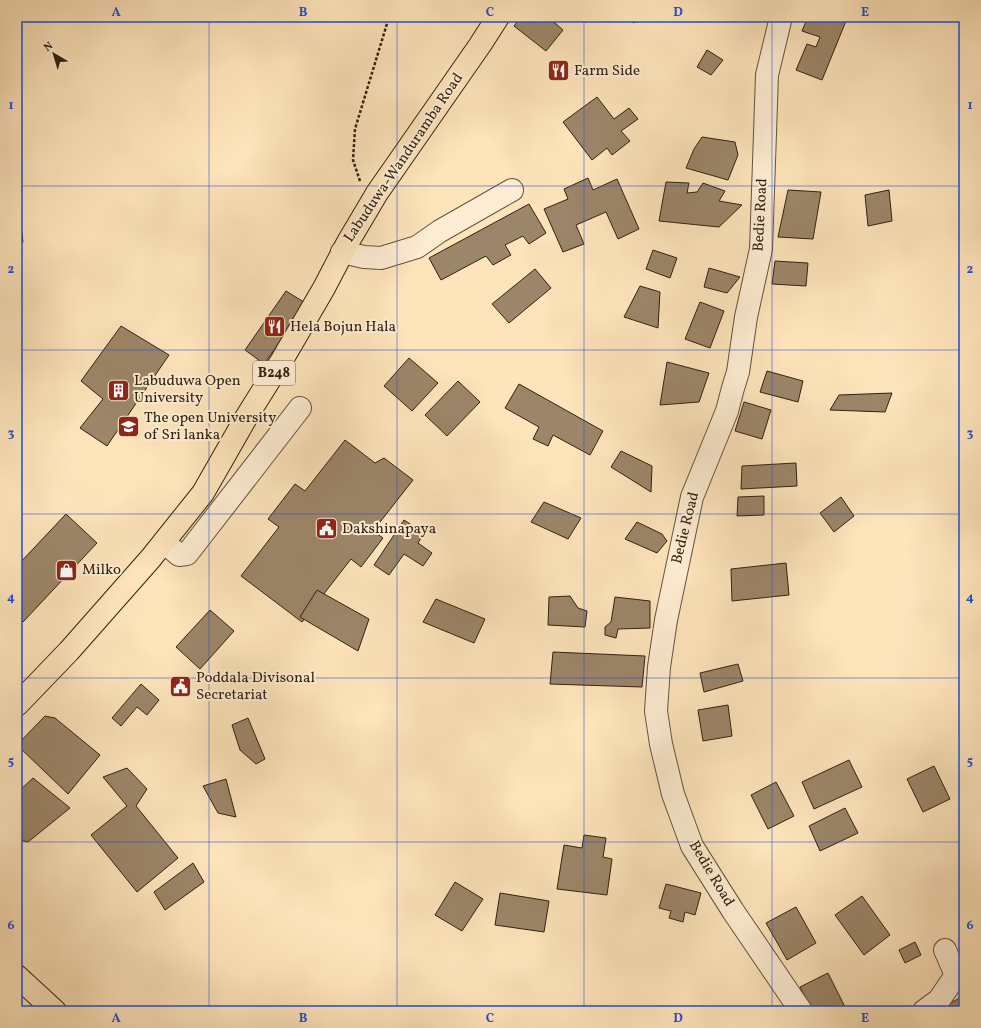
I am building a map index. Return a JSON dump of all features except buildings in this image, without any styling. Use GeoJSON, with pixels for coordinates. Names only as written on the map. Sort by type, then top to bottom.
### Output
{"type":"FeatureCollection","features":[{"type":"Feature","properties":{"kind":"main road","name":"Labuduwa-Wanduramba Road"},"geometry":{"type":"LineString","coordinates":[[17,705],[68,651],[164,542],[203,493],[247,416],[324,288],[342,252],[377,193],[498,17]]}},
{"type":"Feature","properties":{"kind":"main road"},"geometry":{"type":"LineString","coordinates":[[17,976],[55,1011]]}},
{"type":"Feature","properties":{"kind":"street","name":"Bedie Road"},"geometry":{"type":"LineString","coordinates":[[781,17],[767,75],[761,249],[746,316],[738,372],[726,411],[692,497],[666,620],[659,667],[656,710],[661,744],[672,794],[692,846],[733,911],[801,1011]]}},
{"type":"Feature","properties":{"kind":"street"},"geometry":{"type":"LineString","coordinates":[[342,252],[364,257],[381,258],[417,247],[440,231],[512,190]]}},
{"type":"Feature","properties":{"kind":"street"},"geometry":{"type":"LineString","coordinates":[[164,542],[178,555],[187,554],[300,408]]}},
{"type":"Feature","properties":{"kind":"street"},"geometry":{"type":"LineString","coordinates":[[924,1011],[939,1000],[956,975],[945,950]]}},
{"type":"Feature","properties":{"kind":"path"},"geometry":{"type":"LineString","coordinates":[[377,193],[361,186],[353,160],[355,129],[389,17]]}},
{"type":"Feature","properties":{"kind":"place","name":"Farm Side"},"geometry":{"type":"Point","coordinates":[558,71]}},
{"type":"Feature","properties":{"kind":"place","name":"Hela Bojun Hala"},"geometry":{"type":"Point","coordinates":[275,327]}},
{"type":"Feature","properties":{"kind":"place","name":"Labuduwa Open University"},"geometry":{"type":"Point","coordinates":[119,390]}},
{"type":"Feature","properties":{"kind":"place","name":"The open University of Sri lanka"},"geometry":{"type":"Point","coordinates":[129,427]}},
{"type":"Feature","properties":{"kind":"place","name":"Dakshinapaya"},"geometry":{"type":"Point","coordinates":[326,529]}},
{"type":"Feature","properties":{"kind":"place","name":"Milko"},"geometry":{"type":"Point","coordinates":[66,570]}},
{"type":"Feature","properties":{"kind":"place","name":"Poddala Divisonal Secretariat"},"geometry":{"type":"Point","coordinates":[181,687]}}]}
